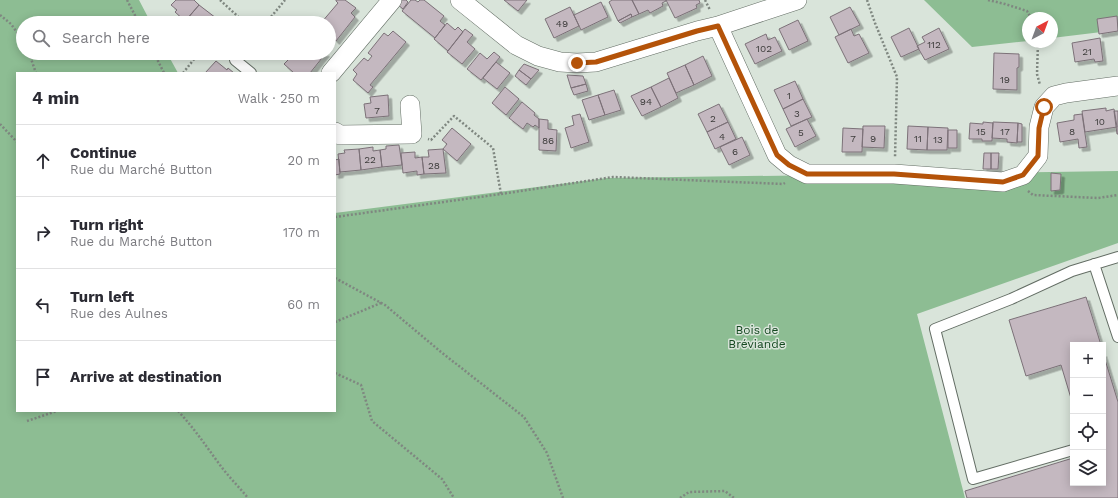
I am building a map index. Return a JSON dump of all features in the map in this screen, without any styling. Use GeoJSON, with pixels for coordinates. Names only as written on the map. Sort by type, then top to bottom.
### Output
{"type":"FeatureCollection","features":[{"type":"Feature","properties":{"kind":"street"},"geometry":{"type":"LineString","coordinates":[[332,72],[392,0]]}},
{"type":"Feature","properties":{"kind":"street"},"geometry":{"type":"LineString","coordinates":[[460,0],[516,45],[538,56],[560,62],[577,63],[596,62],[718,26],[797,0]]}},
{"type":"Feature","properties":{"kind":"street"},"geometry":{"type":"LineString","coordinates":[[718,26],[777,155],[789,165],[807,174],[894,174],[1003,182],[1023,175],[1038,156],[1039,128],[1044,107],[1054,96],[1118,86]]}},
{"type":"Feature","properties":{"kind":"street"},"geometry":{"type":"LineString","coordinates":[[336,133],[340,135],[412,134],[410,105]]}},
{"type":"Feature","properties":{"kind":"lane"},"geometry":{"type":"LineString","coordinates":[[235,60],[250,72]]}},
{"type":"Feature","properties":{"kind":"lane"},"geometry":{"type":"LineString","coordinates":[[1070,451],[973,479],[935,329],[1011,299],[1072,271],[1118,257]]}},
{"type":"Feature","properties":{"kind":"lane"},"geometry":{"type":"LineString","coordinates":[[1094,264],[1115,320],[1118,337]]}},
{"type":"Feature","properties":{"kind":"path"},"geometry":{"type":"LineString","coordinates":[[127,0],[135,16]]}},
{"type":"Feature","properties":{"kind":"path"},"geometry":{"type":"LineString","coordinates":[[220,0],[237,16]]}},
{"type":"Feature","properties":{"kind":"path"},"geometry":{"type":"LineString","coordinates":[[272,16],[285,0]]}},
{"type":"Feature","properties":{"kind":"path"},"geometry":{"type":"LineString","coordinates":[[867,0],[897,77],[894,174]]}},
{"type":"Feature","properties":{"kind":"path"},"geometry":{"type":"LineString","coordinates":[[988,0],[1028,12]]}},
{"type":"Feature","properties":{"kind":"path"},"geometry":{"type":"LineString","coordinates":[[0,15],[11,24],[16,31]]}},
{"type":"Feature","properties":{"kind":"path"},"geometry":{"type":"LineString","coordinates":[[1038,48],[1037,74],[1044,107]]}},
{"type":"Feature","properties":{"kind":"path"},"geometry":{"type":"LineString","coordinates":[[31,60],[36,72]]}},
{"type":"Feature","properties":{"kind":"path"},"geometry":{"type":"LineString","coordinates":[[158,60],[164,72]]}},
{"type":"Feature","properties":{"kind":"path"},"geometry":{"type":"LineString","coordinates":[[184,72],[193,60]]}},
{"type":"Feature","properties":{"kind":"path"},"geometry":{"type":"LineString","coordinates":[[412,134],[431,140],[454,116],[493,148],[501,194]]}},
{"type":"Feature","properties":{"kind":"path"},"geometry":{"type":"LineString","coordinates":[[0,124],[16,141]]}},
{"type":"Feature","properties":{"kind":"path"},"geometry":{"type":"LineString","coordinates":[[336,217],[613,177],[783,184],[807,174]]}},
{"type":"Feature","properties":{"kind":"path"},"geometry":{"type":"LineString","coordinates":[[1023,175],[1024,189],[1033,195],[1098,198],[1118,195]]}},
{"type":"Feature","properties":{"kind":"path"},"geometry":{"type":"LineString","coordinates":[[336,279],[385,305],[441,352],[524,417],[547,453],[563,498]]}},
{"type":"Feature","properties":{"kind":"path"},"geometry":{"type":"LineString","coordinates":[[336,322],[381,303]]}},
{"type":"Feature","properties":{"kind":"path"},"geometry":{"type":"LineString","coordinates":[[336,373],[361,385],[372,422],[442,479],[454,498]]}},
{"type":"Feature","properties":{"kind":"path"},"geometry":{"type":"LineString","coordinates":[[27,421],[54,412]]}},
{"type":"Feature","properties":{"kind":"path"},"geometry":{"type":"LineString","coordinates":[[179,412],[190,423],[210,449],[220,466],[248,498]]}},
{"type":"Feature","properties":{"kind":"path"},"geometry":{"type":"LineString","coordinates":[[680,498],[689,492],[725,491],[734,498]]}},
{"type":"Feature","properties":{"kind":"green space","name":"Bois de Bréviande"},"geometry":{"type":"Polygon","coordinates":[[[0,0],[139,0],[147,16],[16,16],[16,60],[171,60],[177,72],[16,72],[16,412],[336,412],[336,213],[607,178],[1118,171],[1118,243],[917,314],[965,498],[0,498],[0,0]]]}},
{"type":"Feature","properties":{"kind":"green space"},"geometry":{"type":"Polygon","coordinates":[[[924,0],[1118,0],[1118,30],[1058,37],[1058,12],[1022,12],[1022,42],[972,47],[924,0]]]}},
{"type":"Feature","properties":{"kind":"building"},"geometry":{"type":"Polygon","coordinates":[[[176,0],[194,0],[199,5],[189,16],[179,16],[175,12],[177,10],[171,5],[176,0]]]}},
{"type":"Feature","properties":{"kind":"building"},"geometry":{"type":"Polygon","coordinates":[[[345,0],[356,8],[351,13],[355,17],[336,41],[336,16],[327,16],[338,3],[336,1],[345,0]]]}},
{"type":"Feature","properties":{"kind":"building"},"geometry":{"type":"Polygon","coordinates":[[[401,0],[406,0],[408,2],[403,9],[397,4],[401,0]]]}},
{"type":"Feature","properties":{"kind":"building"},"geometry":{"type":"Polygon","coordinates":[[[411,0],[418,2],[420,0],[424,0],[444,16],[440,21],[445,25],[435,38],[402,11],[411,0]]]}},
{"type":"Feature","properties":{"kind":"building"},"geometry":{"type":"Polygon","coordinates":[[[504,0],[527,0],[518,11],[504,0]]]}},
{"type":"Feature","properties":{"kind":"building"},"geometry":{"type":"Polygon","coordinates":[[[612,0],[632,0],[639,14],[632,17],[631,14],[618,21],[609,2],[612,0]]]}},
{"type":"Feature","properties":{"kind":"building"},"geometry":{"type":"Polygon","coordinates":[[[632,0],[666,1],[662,3],[663,6],[650,13],[648,10],[639,14],[632,0]]]}},
{"type":"Feature","properties":{"kind":"building"},"geometry":{"type":"Polygon","coordinates":[[[666,0],[699,0],[700,3],[696,5],[697,8],[675,18],[666,0]]]}},
{"type":"Feature","properties":{"kind":"building"},"geometry":{"type":"Polygon","coordinates":[[[601,2],[608,17],[581,30],[574,15],[601,2]]]}},
{"type":"Feature","properties":{"kind":"building"},"geometry":{"type":"Polygon","coordinates":[[[199,5],[213,16],[190,16],[199,5]]]}},
{"type":"Feature","properties":{"kind":"building"},"geometry":{"type":"Polygon","coordinates":[[[570,7],[579,26],[554,38],[545,19],[570,7]]]}},
{"type":"Feature","properties":{"kind":"building"},"geometry":{"type":"Polygon","coordinates":[[[850,7],[860,25],[839,35],[830,17],[850,7]]]}},
{"type":"Feature","properties":{"kind":"building"},"geometry":{"type":"Polygon","coordinates":[[[631,14],[632,17],[620,23],[618,21],[631,14]]]}},
{"type":"Feature","properties":{"kind":"building"},"geometry":{"type":"Polygon","coordinates":[[[1117,16],[1118,31],[1099,34],[1097,19],[1117,16]]]}},
{"type":"Feature","properties":{"kind":"building"},"geometry":{"type":"Polygon","coordinates":[[[798,20],[808,41],[789,50],[779,29],[798,20]]]}},
{"type":"Feature","properties":{"kind":"building"},"geometry":{"type":"Polygon","coordinates":[[[447,23],[455,30],[458,27],[463,32],[448,51],[434,39],[447,23]]]}},
{"type":"Feature","properties":{"kind":"building"},"geometry":{"type":"Polygon","coordinates":[[[909,28],[919,49],[901,57],[891,37],[909,28]]]}},
{"type":"Feature","properties":{"kind":"building"},"geometry":{"type":"Polygon","coordinates":[[[939,28],[949,49],[925,60],[917,46],[925,42],[922,37],[939,28]]]}},
{"type":"Feature","properties":{"kind":"building"},"geometry":{"type":"Polygon","coordinates":[[[465,29],[473,35],[467,42],[475,49],[462,64],[447,52],[465,29]]]}},
{"type":"Feature","properties":{"kind":"building"},"geometry":{"type":"Polygon","coordinates":[[[851,29],[854,36],[859,34],[869,53],[848,63],[835,37],[851,29]]]}},
{"type":"Feature","properties":{"kind":"building"},"geometry":{"type":"Polygon","coordinates":[[[393,31],[406,42],[370,85],[373,87],[368,93],[353,80],[357,74],[353,70],[364,58],[368,61],[372,56],[368,53],[384,33],[388,36],[393,31]]]}},
{"type":"Feature","properties":{"kind":"building"},"geometry":{"type":"Polygon","coordinates":[[[766,34],[768,40],[775,37],[782,51],[755,64],[745,44],[766,34]]]}},
{"type":"Feature","properties":{"kind":"building"},"geometry":{"type":"Polygon","coordinates":[[[1100,38],[1103,61],[1095,62],[1094,59],[1075,62],[1072,43],[1100,38]]]}},
{"type":"Feature","properties":{"kind":"building"},"geometry":{"type":"Polygon","coordinates":[[[494,52],[500,57],[481,80],[467,69],[480,53],[487,59],[494,52]]]}},
{"type":"Feature","properties":{"kind":"building"},"geometry":{"type":"Polygon","coordinates":[[[994,53],[1019,54],[1019,67],[1017,68],[1017,90],[993,89],[994,53]]]}},
{"type":"Feature","properties":{"kind":"building"},"geometry":{"type":"Polygon","coordinates":[[[703,56],[712,76],[694,85],[685,65],[703,56]]]}},
{"type":"Feature","properties":{"kind":"building"},"geometry":{"type":"Polygon","coordinates":[[[288,60],[320,60],[311,72],[293,72],[284,64],[288,60]]]}},
{"type":"Feature","properties":{"kind":"building"},"geometry":{"type":"Polygon","coordinates":[[[216,61],[227,70],[228,68],[233,72],[206,72],[216,61]]]}},
{"type":"Feature","properties":{"kind":"building"},"geometry":{"type":"Polygon","coordinates":[[[496,62],[510,73],[497,89],[483,78],[496,62]]]}},
{"type":"Feature","properties":{"kind":"building"},"geometry":{"type":"Polygon","coordinates":[[[524,64],[539,70],[531,79],[519,70],[524,64]]]}},
{"type":"Feature","properties":{"kind":"building"},"geometry":{"type":"Polygon","coordinates":[[[685,65],[694,85],[676,93],[667,73],[685,65]]]}},
{"type":"Feature","properties":{"kind":"building"},"geometry":{"type":"Polygon","coordinates":[[[519,70],[531,79],[526,85],[515,76],[519,70]]]}},
{"type":"Feature","properties":{"kind":"building"},"geometry":{"type":"Polygon","coordinates":[[[567,75],[583,76],[586,84],[571,88],[567,75]]]}},
{"type":"Feature","properties":{"kind":"building"},"geometry":{"type":"Polygon","coordinates":[[[669,78],[678,98],[661,107],[651,87],[669,78]]]}},
{"type":"Feature","properties":{"kind":"building"},"geometry":{"type":"Polygon","coordinates":[[[795,81],[803,99],[783,109],[774,90],[795,81]]]}},
{"type":"Feature","properties":{"kind":"building"},"geometry":{"type":"Polygon","coordinates":[[[586,84],[588,91],[574,95],[571,88],[586,84]]]}},
{"type":"Feature","properties":{"kind":"building"},"geometry":{"type":"Polygon","coordinates":[[[505,87],[519,99],[506,115],[492,103],[505,87]]]}},
{"type":"Feature","properties":{"kind":"building"},"geometry":{"type":"Polygon","coordinates":[[[651,87],[661,107],[642,116],[631,96],[651,87]]]}},
{"type":"Feature","properties":{"kind":"building"},"geometry":{"type":"Polygon","coordinates":[[[614,90],[621,110],[605,115],[598,95],[614,90]]]}},
{"type":"Feature","properties":{"kind":"building"},"geometry":{"type":"Polygon","coordinates":[[[388,95],[389,116],[366,118],[364,104],[371,103],[370,97],[388,95]]]}},
{"type":"Feature","properties":{"kind":"building"},"geometry":{"type":"Polygon","coordinates":[[[598,95],[605,115],[589,120],[582,100],[598,95]]]}},
{"type":"Feature","properties":{"kind":"building"},"geometry":{"type":"Polygon","coordinates":[[[803,99],[812,117],[791,126],[783,109],[803,99]]]}},
{"type":"Feature","properties":{"kind":"building"},"geometry":{"type":"Polygon","coordinates":[[[522,102],[535,113],[534,115],[539,119],[539,128],[535,125],[533,127],[527,123],[523,129],[509,118],[522,102]]]}},
{"type":"Feature","properties":{"kind":"building"},"geometry":{"type":"Polygon","coordinates":[[[719,104],[728,122],[707,132],[698,114],[719,104]]]}},
{"type":"Feature","properties":{"kind":"building"},"geometry":{"type":"Polygon","coordinates":[[[1106,108],[1106,111],[1114,109],[1117,127],[1085,132],[1082,111],[1106,108]]]}},
{"type":"Feature","properties":{"kind":"building"},"geometry":{"type":"Polygon","coordinates":[[[1114,111],[1118,111],[1118,134],[1117,134],[1114,111]]]}},
{"type":"Feature","properties":{"kind":"building"},"geometry":{"type":"Polygon","coordinates":[[[580,114],[589,142],[571,148],[565,128],[574,125],[572,116],[580,114]]]}},
{"type":"Feature","properties":{"kind":"building"},"geometry":{"type":"Polygon","coordinates":[[[1082,114],[1087,147],[1079,148],[1078,139],[1060,142],[1057,123],[1074,120],[1074,115],[1082,114]]]}},
{"type":"Feature","properties":{"kind":"building"},"geometry":{"type":"Polygon","coordinates":[[[539,119],[548,120],[548,129],[557,130],[556,151],[539,150],[539,119]]]}},
{"type":"Feature","properties":{"kind":"building"},"geometry":{"type":"Polygon","coordinates":[[[807,119],[816,136],[795,147],[786,129],[807,119]]]}},
{"type":"Feature","properties":{"kind":"building"},"geometry":{"type":"Polygon","coordinates":[[[728,122],[736,139],[715,149],[707,132],[728,122]]]}},
{"type":"Feature","properties":{"kind":"building"},"geometry":{"type":"Polygon","coordinates":[[[983,122],[993,123],[992,141],[969,139],[970,123],[983,124],[983,122]]]}},
{"type":"Feature","properties":{"kind":"building"},"geometry":{"type":"Polygon","coordinates":[[[993,122],[1018,123],[1017,143],[1007,142],[1007,139],[992,138],[993,122]]]}},
{"type":"Feature","properties":{"kind":"building"},"geometry":{"type":"Polygon","coordinates":[[[1018,123],[1022,124],[1022,142],[1017,142],[1018,123]]]}},
{"type":"Feature","properties":{"kind":"building"},"geometry":{"type":"Polygon","coordinates":[[[863,126],[885,126],[884,148],[862,147],[863,126]]]}},
{"type":"Feature","properties":{"kind":"building"},"geometry":{"type":"Polygon","coordinates":[[[908,126],[928,127],[927,150],[907,149],[908,126]]]}},
{"type":"Feature","properties":{"kind":"building"},"geometry":{"type":"Polygon","coordinates":[[[928,127],[948,128],[947,150],[927,150],[928,127]]]}},
{"type":"Feature","properties":{"kind":"building"},"geometry":{"type":"Polygon","coordinates":[[[452,128],[471,144],[457,161],[443,149],[447,144],[442,140],[452,128]]]}},
{"type":"Feature","properties":{"kind":"building"},"geometry":{"type":"Polygon","coordinates":[[[843,128],[863,129],[862,152],[842,152],[843,128]]]}},
{"type":"Feature","properties":{"kind":"building"},"geometry":{"type":"Polygon","coordinates":[[[948,130],[957,130],[957,148],[948,148],[948,130]]]}},
{"type":"Feature","properties":{"kind":"building"},"geometry":{"type":"Polygon","coordinates":[[[742,137],[750,155],[729,165],[720,147],[742,137]]]}},
{"type":"Feature","properties":{"kind":"building"},"geometry":{"type":"Polygon","coordinates":[[[399,145],[402,165],[382,167],[380,150],[386,149],[386,146],[399,145]]]}},
{"type":"Feature","properties":{"kind":"building"},"geometry":{"type":"Polygon","coordinates":[[[373,147],[373,151],[380,150],[382,167],[361,170],[359,149],[373,147]]]}},
{"type":"Feature","properties":{"kind":"building"},"geometry":{"type":"Polygon","coordinates":[[[359,149],[361,170],[340,172],[338,154],[345,153],[344,150],[359,149]]]}},
{"type":"Feature","properties":{"kind":"building"},"geometry":{"type":"Polygon","coordinates":[[[443,149],[446,173],[424,174],[422,157],[429,157],[428,150],[443,149]]]}},
{"type":"Feature","properties":{"kind":"building"},"geometry":{"type":"Polygon","coordinates":[[[415,152],[415,158],[422,157],[424,174],[417,175],[417,171],[403,173],[401,153],[415,152]]]}},
{"type":"Feature","properties":{"kind":"building"},"geometry":{"type":"Polygon","coordinates":[[[984,153],[991,153],[991,169],[983,169],[984,153]]]}},
{"type":"Feature","properties":{"kind":"building"},"geometry":{"type":"Polygon","coordinates":[[[991,153],[999,153],[998,169],[991,169],[991,153]]]}},
{"type":"Feature","properties":{"kind":"building"},"geometry":{"type":"Polygon","coordinates":[[[339,159],[340,174],[336,175],[336,160],[339,159]]]}},
{"type":"Feature","properties":{"kind":"building"},"geometry":{"type":"Polygon","coordinates":[[[1051,173],[1061,174],[1060,190],[1051,191],[1051,173]]]}},
{"type":"Feature","properties":{"kind":"building"},"geometry":{"type":"Polygon","coordinates":[[[1086,297],[1100,342],[1070,342],[1070,395],[1061,365],[1026,376],[1009,320],[1086,297]]]}},
{"type":"Feature","properties":{"kind":"building"},"geometry":{"type":"Polygon","coordinates":[[[1106,363],[1118,402],[1118,498],[967,498],[965,491],[1070,459],[1070,486],[1106,486],[1106,363]]]}},
{"type":"Feature","properties":{"kind":"route"},"geometry":{"type":"LineString","coordinates":[[577,63],[596,62],[718,26],[777,155],[789,165],[807,174],[894,174],[1003,182],[1023,175],[1038,156],[1039,128],[1044,107]]}}]}
